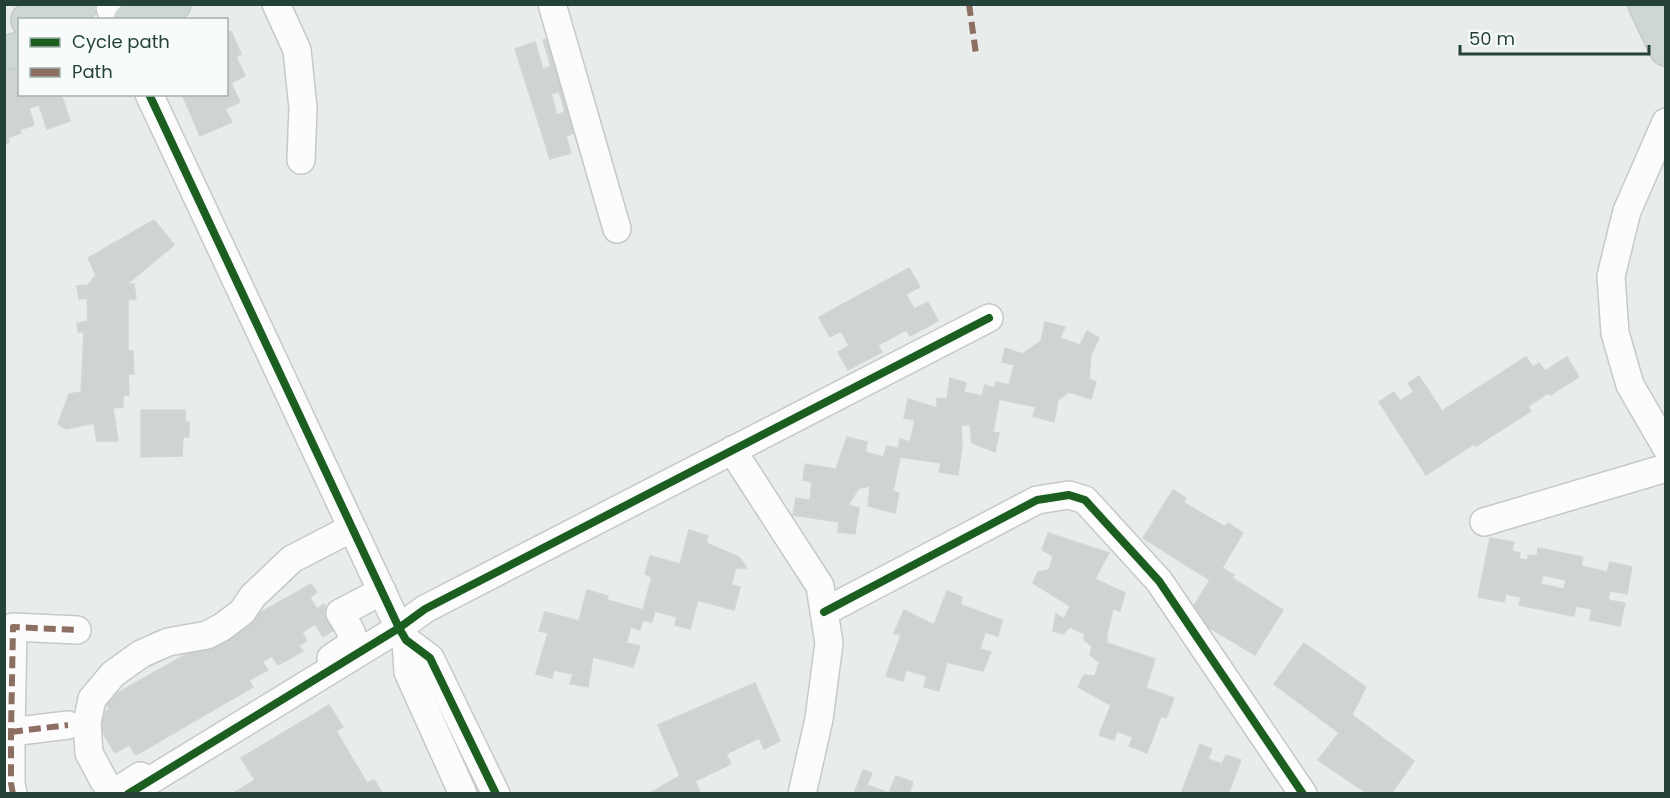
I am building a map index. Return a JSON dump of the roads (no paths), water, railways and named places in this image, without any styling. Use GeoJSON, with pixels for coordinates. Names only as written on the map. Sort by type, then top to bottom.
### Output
{"type":"FeatureCollection","features":[{"type":"Feature","properties":{"kind":"main road"},"geometry":{"type":"LineString","coordinates":[[35,18],[81,4]]}},
{"type":"Feature","properties":{"kind":"main road"},"geometry":{"type":"LineString","coordinates":[[136,18],[174,4]]}},
{"type":"Feature","properties":{"kind":"main road"},"geometry":{"type":"LineString","coordinates":[[1645,4],[1665,49]]}},
{"type":"Feature","properties":{"kind":"street"},"geometry":{"type":"LineString","coordinates":[[276,4],[297,50],[303,108],[301,160]]}},
{"type":"Feature","properties":{"kind":"street"},"geometry":{"type":"LineString","coordinates":[[552,4],[617,229]]}},
{"type":"Feature","properties":{"kind":"street"},"geometry":{"type":"LineString","coordinates":[[150,96],[403,634],[408,672],[463,794]]}},
{"type":"Feature","properties":{"kind":"street"},"geometry":{"type":"LineString","coordinates":[[1665,122],[1627,211],[1611,276],[1615,333],[1630,385],[1665,447]]}},
{"type":"Feature","properties":{"kind":"street"},"geometry":{"type":"LineString","coordinates":[[352,528],[292,559],[254,596],[242,612],[222,627],[207,635],[168,642],[141,654],[113,674],[92,699],[87,723],[88,753],[104,781],[114,793],[243,718],[403,634],[425,609],[989,318]]}},
{"type":"Feature","properties":{"kind":"street"},"geometry":{"type":"LineString","coordinates":[[732,450],[819,586],[830,643],[819,719],[802,794]]}},
{"type":"Feature","properties":{"kind":"street"},"geometry":{"type":"LineString","coordinates":[[1484,522],[1665,468]]}},
{"type":"Feature","properties":{"kind":"street"},"geometry":{"type":"LineString","coordinates":[[824,612],[1037,500],[1069,495],[1085,500],[1159,581],[1303,794]]}},
{"type":"Feature","properties":{"kind":"street"},"geometry":{"type":"LineString","coordinates":[[128,794],[351,646],[353,634],[340,613],[382,591]]}},
{"type":"Feature","properties":{"kind":"street"},"geometry":{"type":"LineString","coordinates":[[13,794],[11,732],[13,627],[77,630]]}},
{"type":"Feature","properties":{"kind":"street"},"geometry":{"type":"LineString","coordinates":[[403,634],[430,658],[496,794]]}},
{"type":"Feature","properties":{"kind":"street"},"geometry":{"type":"LineString","coordinates":[[11,732],[68,725]]}}]}
